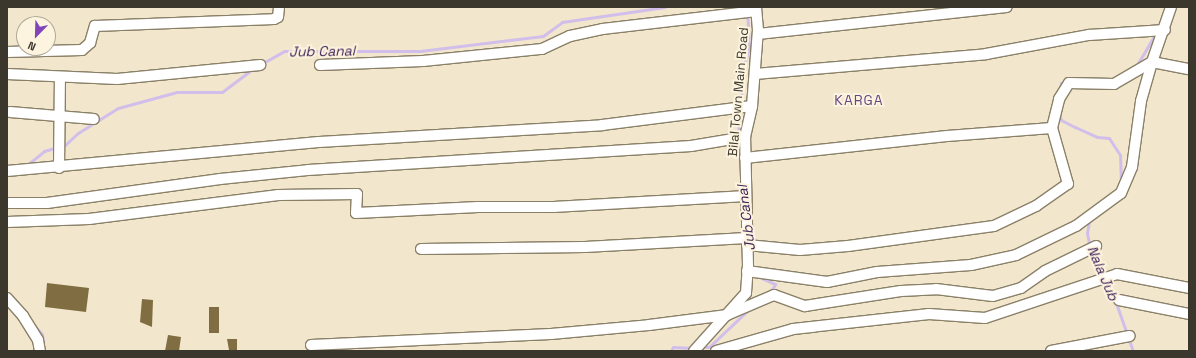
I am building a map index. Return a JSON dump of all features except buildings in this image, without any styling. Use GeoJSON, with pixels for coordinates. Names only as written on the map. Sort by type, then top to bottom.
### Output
{"type":"FeatureCollection","features":[{"type":"Feature","properties":{"kind":"street"},"geometry":{"type":"LineString","coordinates":[[7,52],[82,50],[90,43],[95,26],[274,19],[278,17],[279,7]]}},
{"type":"Feature","properties":{"kind":"street"},"geometry":{"type":"LineString","coordinates":[[758,34],[946,10],[1007,7]]}},
{"type":"Feature","properties":{"kind":"street"},"geometry":{"type":"LineString","coordinates":[[747,271],[827,282],[877,272],[972,265],[1016,256],[1076,226],[1121,193],[1132,167],[1141,101],[1152,62],[1165,30],[1171,7]]}},
{"type":"Feature","properties":{"kind":"street"},"geometry":{"type":"LineString","coordinates":[[320,65],[423,61],[534,50],[570,36],[603,29],[756,9]]}},
{"type":"Feature","properties":{"kind":"street","name":"Bilal Town Main Road"},"geometry":{"type":"LineString","coordinates":[[694,351],[746,293],[747,241],[745,137],[752,106],[758,34],[756,9]]}},
{"type":"Feature","properties":{"kind":"street"},"geometry":{"type":"LineString","coordinates":[[754,74],[986,54],[1088,35],[1165,30]]}},
{"type":"Feature","properties":{"kind":"street"},"geometry":{"type":"LineString","coordinates":[[421,249],[585,247],[747,241],[800,250],[921,238],[994,226],[1036,206],[1068,184],[1052,128],[1059,99],[1069,83],[1114,84],[1152,62],[1189,69]]}},
{"type":"Feature","properties":{"kind":"street"},"geometry":{"type":"LineString","coordinates":[[7,74],[117,79],[260,65]]}},
{"type":"Feature","properties":{"kind":"street"},"geometry":{"type":"LineString","coordinates":[[59,168],[60,77]]}},
{"type":"Feature","properties":{"kind":"street"},"geometry":{"type":"LineString","coordinates":[[7,171],[59,168],[319,142],[602,125],[752,106]]}},
{"type":"Feature","properties":{"kind":"street"},"geometry":{"type":"LineString","coordinates":[[10,112],[94,119]]}},
{"type":"Feature","properties":{"kind":"street"},"geometry":{"type":"LineString","coordinates":[[746,158],[947,136],[1052,128]]}},
{"type":"Feature","properties":{"kind":"street"},"geometry":{"type":"LineString","coordinates":[[7,202],[47,203],[220,179],[308,170],[691,146],[745,137]]}},
{"type":"Feature","properties":{"kind":"street"},"geometry":{"type":"LineString","coordinates":[[7,222],[89,219],[278,195],[357,194],[356,213],[478,207],[554,207],[746,196]]}},
{"type":"Feature","properties":{"kind":"street"},"geometry":{"type":"LineString","coordinates":[[311,345],[551,334],[727,315],[774,295],[805,306],[901,291],[936,289],[993,296],[1021,288],[1045,271],[1096,246]]}},
{"type":"Feature","properties":{"kind":"street"},"geometry":{"type":"LineString","coordinates":[[716,351],[801,328],[929,314],[985,318],[1117,274],[1189,288]]}},
{"type":"Feature","properties":{"kind":"street"},"geometry":{"type":"LineString","coordinates":[[7,298],[23,316],[38,340],[40,351]]}},
{"type":"Feature","properties":{"kind":"street"},"geometry":{"type":"LineString","coordinates":[[1119,300],[1189,314]]}},
{"type":"Feature","properties":{"kind":"street"},"geometry":{"type":"LineString","coordinates":[[1051,351],[1130,336]]}},
{"type":"Feature","properties":{"kind":"waterway","name":"Jub Canal"},"geometry":{"type":"LineString","coordinates":[[261,64],[284,51],[420,51],[543,36],[562,22],[665,7]]}},
{"type":"Feature","properties":{"kind":"waterway","name":"Jub Canal"},"geometry":{"type":"LineString","coordinates":[[741,175],[738,134],[744,65],[749,49],[747,7]]}},
{"type":"Feature","properties":{"kind":"waterway","name":"Nala Jub"},"geometry":{"type":"LineString","coordinates":[[1135,68],[1156,33]]}},
{"type":"Feature","properties":{"kind":"waterway","name":"Jub Canal"},"geometry":{"type":"LineString","coordinates":[[27,165],[44,151],[65,145],[78,133],[118,108],[177,92],[222,92],[253,69]]}},
{"type":"Feature","properties":{"kind":"waterway","name":"Nala Jub"},"geometry":{"type":"LineString","coordinates":[[1059,92],[1061,83],[1066,82]]}},
{"type":"Feature","properties":{"kind":"waterway","name":"Nala Jub"},"geometry":{"type":"LineString","coordinates":[[1059,114],[1061,120],[1075,127],[1097,137],[1109,138],[1120,155],[1121,183]]}},
{"type":"Feature","properties":{"kind":"waterway","name":"Nala Jub"},"geometry":{"type":"LineString","coordinates":[[1112,204],[1089,221],[1087,233],[1091,253],[1109,283],[1133,351]]}},
{"type":"Feature","properties":{"kind":"waterway","name":"Jub Canal"},"geometry":{"type":"LineString","coordinates":[[757,276],[775,284],[770,294]]}},
{"type":"Feature","properties":{"kind":"waterway","name":"Jub Canal"},"geometry":{"type":"LineString","coordinates":[[700,347],[709,347],[748,310]]}},
{"type":"Feature","properties":{"kind":"waterway"},"geometry":{"type":"LineString","coordinates":[[32,323],[42,334],[43,341]]}},
{"type":"Feature","properties":{"kind":"waterway","name":"Jub Canal"},"geometry":{"type":"LineString","coordinates":[[671,351],[673,347],[693,348]]}},
{"type":"Feature","properties":{"kind":"district","name":"KARGA"},"geometry":{"type":"Point","coordinates":[859,100]}}]}
